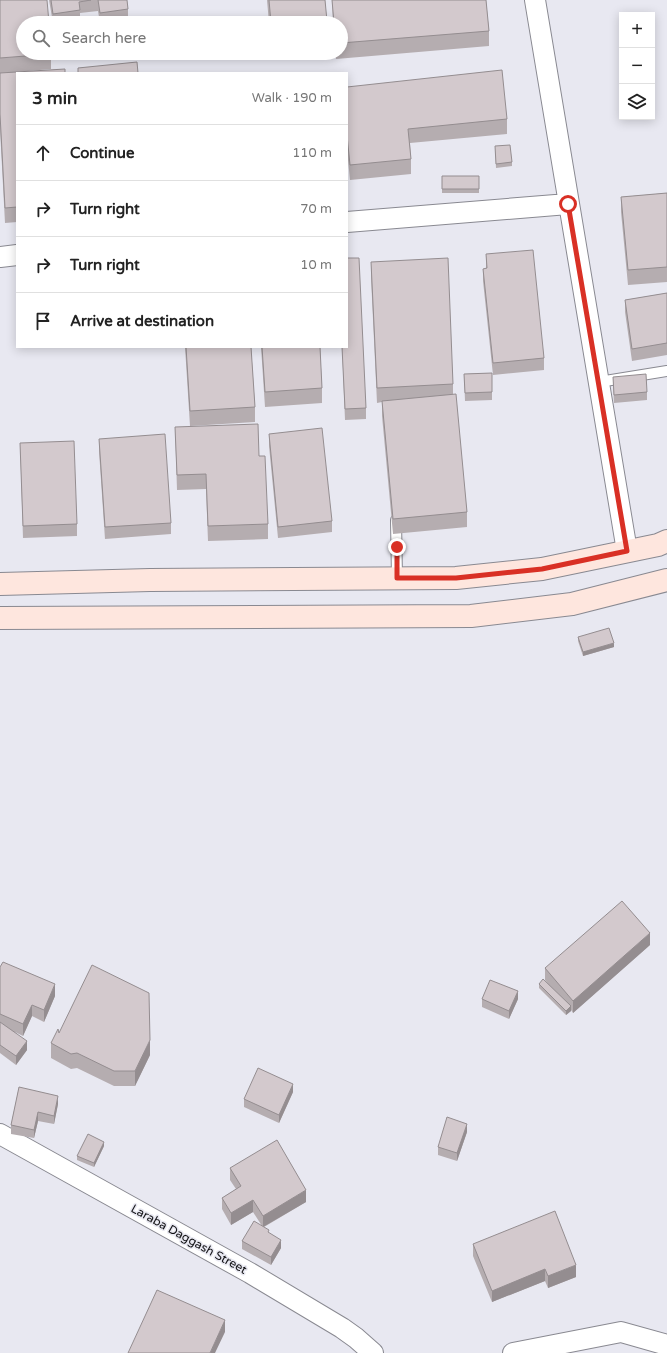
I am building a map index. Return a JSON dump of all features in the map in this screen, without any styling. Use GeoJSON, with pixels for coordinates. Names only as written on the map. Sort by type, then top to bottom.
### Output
{"type":"FeatureCollection","features":[{"type":"Feature","properties":{"kind":"street"},"geometry":{"type":"LineString","coordinates":[[535,0],[627,551]]}},
{"type":"Feature","properties":{"kind":"street"},"geometry":{"type":"LineString","coordinates":[[348,222],[568,204]]}},
{"type":"Feature","properties":{"kind":"street"},"geometry":{"type":"LineString","coordinates":[[0,257],[16,255]]}},
{"type":"Feature","properties":{"kind":"street"},"geometry":{"type":"LineString","coordinates":[[0,584],[150,580],[456,578],[542,569],[658,545],[667,541]]}},
{"type":"Feature","properties":{"kind":"street"},"geometry":{"type":"LineString","coordinates":[[0,618],[471,616],[572,604],[667,580]]}},
{"type":"Feature","properties":{"kind":"street","name":"Laraba Daggash Street"},"geometry":{"type":"LineString","coordinates":[[0,1134],[250,1272],[342,1328],[373,1353]]}},
{"type":"Feature","properties":{"kind":"street"},"geometry":{"type":"LineString","coordinates":[[513,1353],[621,1332],[667,1345]]}},
{"type":"Feature","properties":{"kind":"lane"},"geometry":{"type":"LineString","coordinates":[[599,382],[667,371]]}},
{"type":"Feature","properties":{"kind":"lane"},"geometry":{"type":"LineString","coordinates":[[395,509],[397,578]]}},
{"type":"Feature","properties":{"kind":"building"},"geometry":{"type":"Polygon","coordinates":[[[0,0],[47,0],[48,16],[16,16],[16,57],[0,58],[0,0]]]}},
{"type":"Feature","properties":{"kind":"building"},"geometry":{"type":"Polygon","coordinates":[[[51,0],[91,0],[79,2],[80,10],[53,14],[51,0]]]}},
{"type":"Feature","properties":{"kind":"building"},"geometry":{"type":"Polygon","coordinates":[[[98,0],[127,0],[128,9],[100,13],[98,0]]]}},
{"type":"Feature","properties":{"kind":"building"},"geometry":{"type":"Polygon","coordinates":[[[269,0],[325,0],[327,16],[270,16],[269,0]]]}},
{"type":"Feature","properties":{"kind":"building"},"geometry":{"type":"Polygon","coordinates":[[[332,0],[486,0],[489,31],[348,42],[348,16],[333,16],[332,0]]]}},
{"type":"Feature","properties":{"kind":"building"},"geometry":{"type":"Polygon","coordinates":[[[137,62],[138,72],[78,72],[78,68],[137,62]]]}},
{"type":"Feature","properties":{"kind":"building"},"geometry":{"type":"Polygon","coordinates":[[[65,69],[65,72],[16,72],[65,69]]]}},
{"type":"Feature","properties":{"kind":"building"},"geometry":{"type":"Polygon","coordinates":[[[502,70],[507,119],[408,129],[411,159],[350,165],[348,145],[348,87],[502,70]]]}},
{"type":"Feature","properties":{"kind":"building"},"geometry":{"type":"Polygon","coordinates":[[[16,72],[16,207],[5,208],[0,114],[0,73],[16,72]]]}},
{"type":"Feature","properties":{"kind":"building"},"geometry":{"type":"Polygon","coordinates":[[[510,145],[512,162],[496,164],[495,146],[510,145]]]}},
{"type":"Feature","properties":{"kind":"building"},"geometry":{"type":"Polygon","coordinates":[[[442,176],[479,176],[479,189],[442,189],[442,176]]]}},
{"type":"Feature","properties":{"kind":"building"},"geometry":{"type":"Polygon","coordinates":[[[667,193],[667,267],[628,270],[621,197],[667,193]]]}},
{"type":"Feature","properties":{"kind":"building"},"geometry":{"type":"Polygon","coordinates":[[[533,250],[544,358],[493,363],[483,269],[487,268],[486,254],[533,250]]]}},
{"type":"Feature","properties":{"kind":"building"},"geometry":{"type":"Polygon","coordinates":[[[348,258],[359,258],[366,408],[345,409],[342,348],[348,348],[348,258]]]}},
{"type":"Feature","properties":{"kind":"building"},"geometry":{"type":"Polygon","coordinates":[[[448,258],[453,384],[377,388],[371,262],[448,258]]]}},
{"type":"Feature","properties":{"kind":"building"},"geometry":{"type":"Polygon","coordinates":[[[667,293],[667,343],[632,349],[625,300],[667,293]]]}},
{"type":"Feature","properties":{"kind":"building"},"geometry":{"type":"Polygon","coordinates":[[[186,348],[251,348],[255,407],[190,411],[186,348]]]}},
{"type":"Feature","properties":{"kind":"building"},"geometry":{"type":"Polygon","coordinates":[[[262,348],[320,348],[322,388],[265,392],[262,348]]]}},
{"type":"Feature","properties":{"kind":"building"},"geometry":{"type":"Polygon","coordinates":[[[492,373],[492,392],[465,393],[464,374],[492,373]]]}},
{"type":"Feature","properties":{"kind":"building"},"geometry":{"type":"Polygon","coordinates":[[[646,374],[647,392],[614,395],[613,377],[646,374]]]}},
{"type":"Feature","properties":{"kind":"building"},"geometry":{"type":"Polygon","coordinates":[[[456,394],[467,512],[393,519],[382,401],[456,394]]]}},
{"type":"Feature","properties":{"kind":"building"},"geometry":{"type":"Polygon","coordinates":[[[258,424],[259,456],[265,456],[268,524],[208,526],[206,474],[177,475],[175,427],[258,424]]]}},
{"type":"Feature","properties":{"kind":"building"},"geometry":{"type":"Polygon","coordinates":[[[322,428],[332,521],[278,527],[269,434],[322,428]]]}},
{"type":"Feature","properties":{"kind":"building"},"geometry":{"type":"Polygon","coordinates":[[[165,434],[171,523],[105,527],[99,439],[165,434]]]}},
{"type":"Feature","properties":{"kind":"building"},"geometry":{"type":"Polygon","coordinates":[[[74,441],[77,524],[23,526],[20,443],[74,441]]]}},
{"type":"Feature","properties":{"kind":"building"},"geometry":{"type":"Polygon","coordinates":[[[609,628],[614,643],[583,652],[578,637],[609,628]]]}},
{"type":"Feature","properties":{"kind":"building"},"geometry":{"type":"Polygon","coordinates":[[[622,901],[650,933],[573,1001],[545,968],[622,901]]]}},
{"type":"Feature","properties":{"kind":"building"},"geometry":{"type":"Polygon","coordinates":[[[3,962],[55,984],[44,1010],[32,1005],[23,1024],[0,1014],[0,967],[3,962]]]}},
{"type":"Feature","properties":{"kind":"building"},"geometry":{"type":"Polygon","coordinates":[[[92,965],[149,993],[150,1040],[135,1071],[114,1071],[77,1053],[71,1054],[51,1043],[58,1029],[59,1033],[92,965]]]}},
{"type":"Feature","properties":{"kind":"building"},"geometry":{"type":"Polygon","coordinates":[[[543,979],[571,1006],[566,1011],[539,984],[543,979]]]}},
{"type":"Feature","properties":{"kind":"building"},"geometry":{"type":"Polygon","coordinates":[[[490,980],[518,991],[509,1011],[482,999],[490,980]]]}},
{"type":"Feature","properties":{"kind":"building"},"geometry":{"type":"Polygon","coordinates":[[[0,1022],[27,1041],[16,1056],[0,1045],[0,1022]]]}},
{"type":"Feature","properties":{"kind":"building"},"geometry":{"type":"Polygon","coordinates":[[[258,1068],[293,1084],[279,1115],[244,1099],[258,1068]]]}},
{"type":"Feature","properties":{"kind":"building"},"geometry":{"type":"Polygon","coordinates":[[[19,1087],[58,1096],[54,1116],[38,1112],[34,1130],[11,1125],[19,1087]]]}},
{"type":"Feature","properties":{"kind":"building"},"geometry":{"type":"Polygon","coordinates":[[[447,1117],[467,1124],[457,1153],[438,1147],[447,1117]]]}},
{"type":"Feature","properties":{"kind":"building"},"geometry":{"type":"Polygon","coordinates":[[[88,1134],[104,1142],[94,1163],[77,1156],[88,1134]]]}},
{"type":"Feature","properties":{"kind":"building"},"geometry":{"type":"Polygon","coordinates":[[[277,1140],[306,1190],[263,1216],[253,1200],[231,1213],[222,1198],[241,1186],[230,1168],[277,1140]]]}},
{"type":"Feature","properties":{"kind":"building"},"geometry":{"type":"Polygon","coordinates":[[[555,1211],[576,1265],[548,1276],[545,1269],[492,1291],[473,1244],[555,1211]]]}},
{"type":"Feature","properties":{"kind":"building"},"geometry":{"type":"Polygon","coordinates":[[[254,1221],[269,1230],[268,1232],[281,1240],[271,1257],[242,1241],[254,1221]]]}},
{"type":"Feature","properties":{"kind":"building"},"geometry":{"type":"Polygon","coordinates":[[[157,1290],[225,1320],[210,1353],[128,1353],[157,1290]]]}},
{"type":"Feature","properties":{"kind":"route"},"geometry":{"type":"LineString","coordinates":[[397,547],[397,578],[456,578],[542,569],[627,551],[568,204]]}}]}
